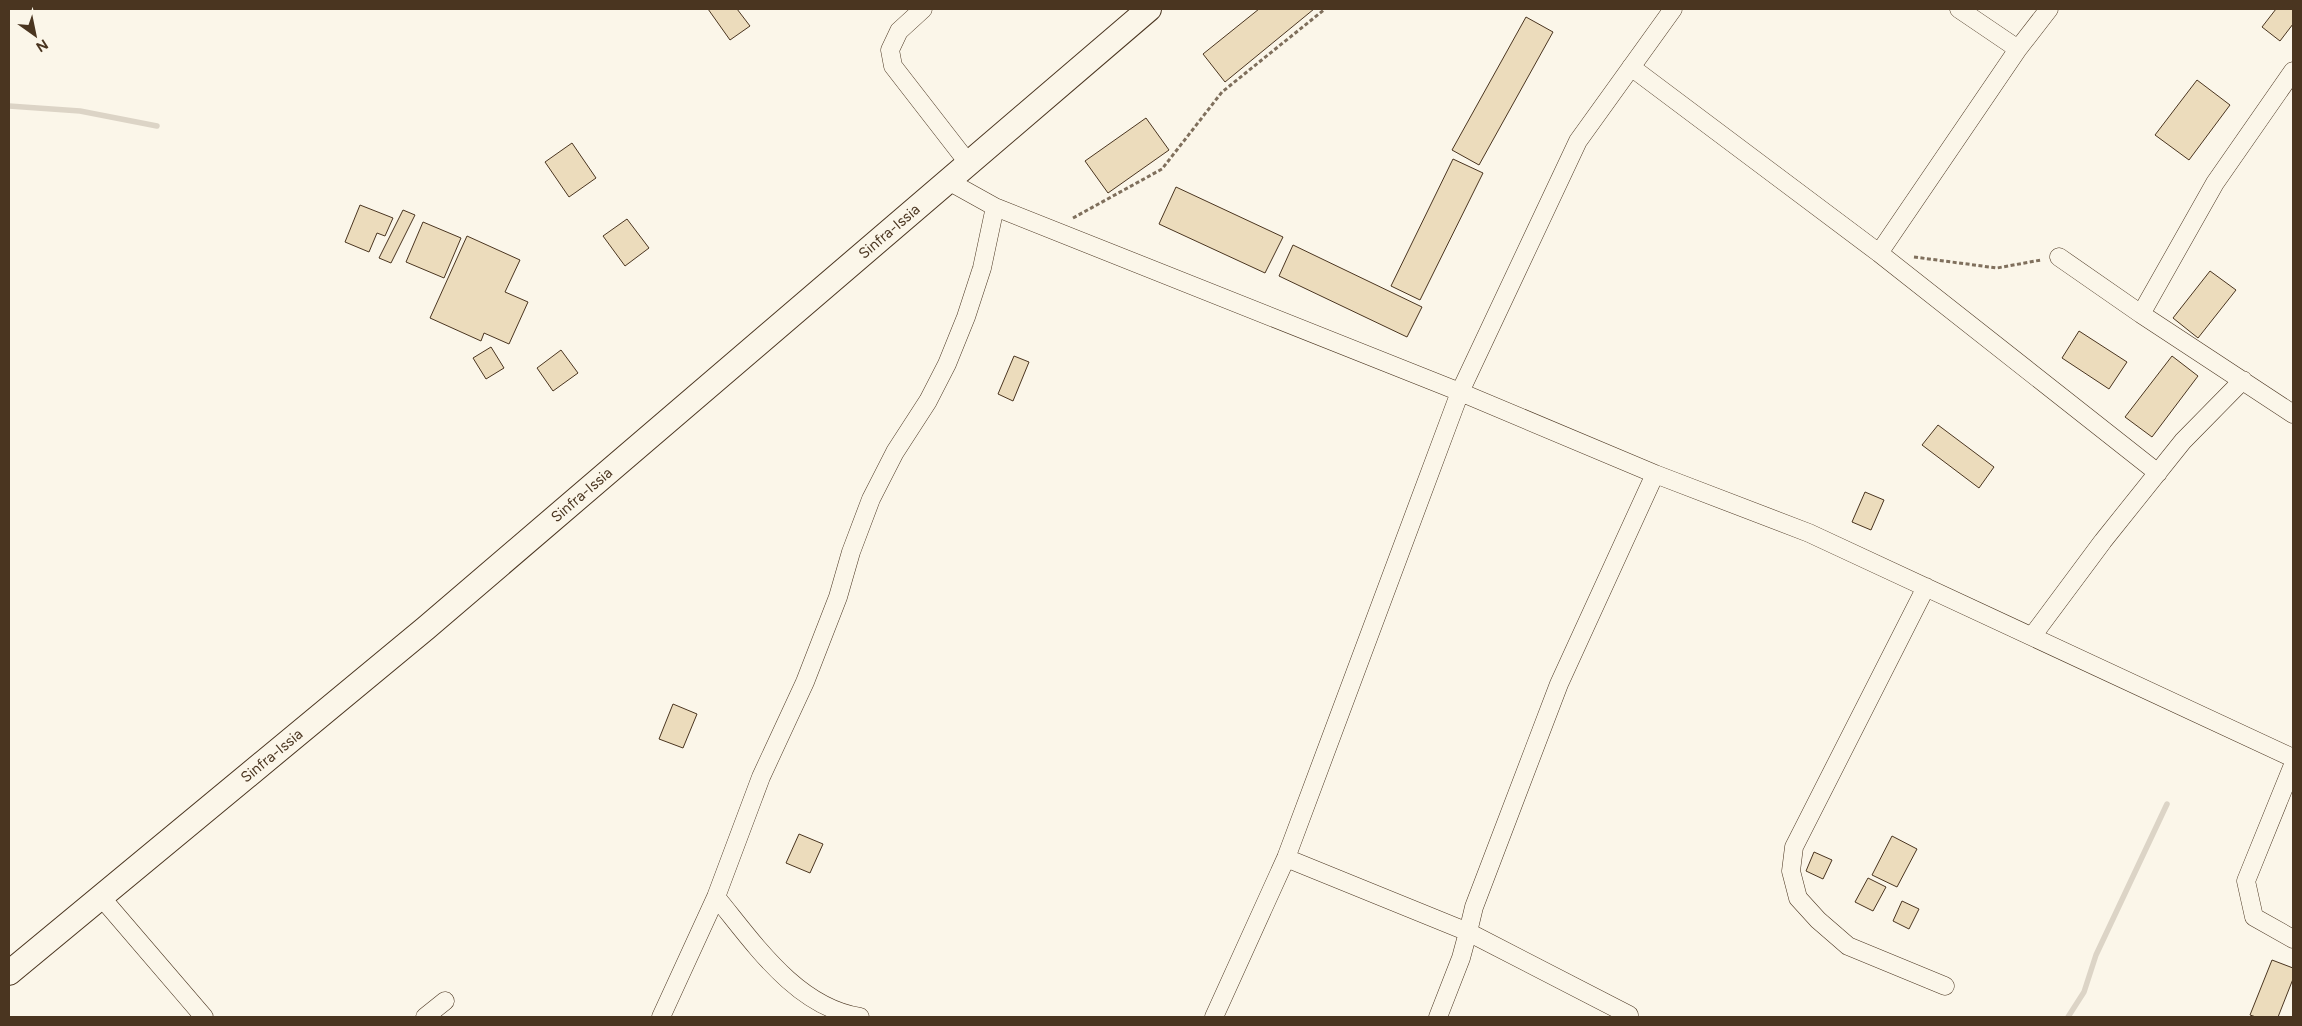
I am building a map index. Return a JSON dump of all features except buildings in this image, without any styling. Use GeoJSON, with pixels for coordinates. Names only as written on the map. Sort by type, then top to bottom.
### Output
{"type":"FeatureCollection","features":[{"type":"Feature","properties":{"kind":"main road","name":"Sinfra-Issia"},"geometry":{"type":"LineString","coordinates":[[9,973],[426,628],[950,182],[1149,9]]}},
{"type":"Feature","properties":{"kind":"street"},"geometry":{"type":"LineString","coordinates":[[924,9],[899,31],[890,50],[893,66],[969,164]]}},
{"type":"Feature","properties":{"kind":"street"},"geometry":{"type":"LineString","coordinates":[[1214,1017],[1286,858],[1460,392],[1578,141],[1673,9]]}},
{"type":"Feature","properties":{"kind":"street"},"geometry":{"type":"LineString","coordinates":[[1959,9],[2018,49]]}},
{"type":"Feature","properties":{"kind":"street"},"geometry":{"type":"LineString","coordinates":[[1879,253],[2018,49],[2049,9]]}},
{"type":"Feature","properties":{"kind":"street"},"geometry":{"type":"LineString","coordinates":[[1631,67],[1879,253],[2158,472]]}},
{"type":"Feature","properties":{"kind":"street"},"geometry":{"type":"LineString","coordinates":[[2141,314],[2215,183],[2293,71]]}},
{"type":"Feature","properties":{"kind":"street"},"geometry":{"type":"LineString","coordinates":[[950,182],[995,207],[1460,392],[1655,474],[1810,533],[2293,758]]}},
{"type":"Feature","properties":{"kind":"street"},"geometry":{"type":"LineString","coordinates":[[661,1017],[716,897],[761,777],[805,682],[835,606],[851,552],[871,499],[895,452],[928,401],[947,364],[966,317],[982,268],[995,207]]}},
{"type":"Feature","properties":{"kind":"street"},"geometry":{"type":"LineString","coordinates":[[2059,257],[2141,314],[2293,414]]}},
{"type":"Feature","properties":{"kind":"street"},"geometry":{"type":"LineString","coordinates":[[2033,636],[2103,541],[2183,441],[2243,380]]}},
{"type":"Feature","properties":{"kind":"street"},"geometry":{"type":"LineString","coordinates":[[1438,1017],[1461,958],[1474,906],[1559,684],[1655,474]]}},
{"type":"Feature","properties":{"kind":"street"},"geometry":{"type":"LineString","coordinates":[[1926,587],[1794,847],[1790,871],[1798,898],[1818,920],[1848,946],[1945,986]]}},
{"type":"Feature","properties":{"kind":"street"},"geometry":{"type":"LineString","coordinates":[[2293,765],[2246,880],[2254,917],[2293,939]]}},
{"type":"Feature","properties":{"kind":"street"},"geometry":{"type":"LineString","coordinates":[[1286,858],[1468,932],[1629,1015]]}},
{"type":"Feature","properties":{"kind":"street"},"geometry":{"type":"LineString","coordinates":[[101,897],[204,1017]]}},
{"type":"Feature","properties":{"kind":"street"},"geometry":{"type":"LineString","coordinates":[[716,897],[768,961],[814,1000],[850,1016],[860,1017]]}},
{"type":"Feature","properties":{"kind":"street"},"geometry":{"type":"LineString","coordinates":[[425,1017],[445,1002]]}},
{"type":"Feature","properties":{"kind":"path"},"geometry":{"type":"LineString","coordinates":[[1054,230],[1162,169],[1222,92],[1325,9]]}},
{"type":"Feature","properties":{"kind":"path"},"geometry":{"type":"LineString","coordinates":[[1879,253],[1997,268],[2059,257]]}},
{"type":"Feature","properties":{"kind":"waterway"},"geometry":{"type":"LineString","coordinates":[[9,106],[80,111],[157,126]]}},
{"type":"Feature","properties":{"kind":"waterway"},"geometry":{"type":"LineString","coordinates":[[2068,1017],[2084,992],[2096,955],[2167,804]]}}]}
